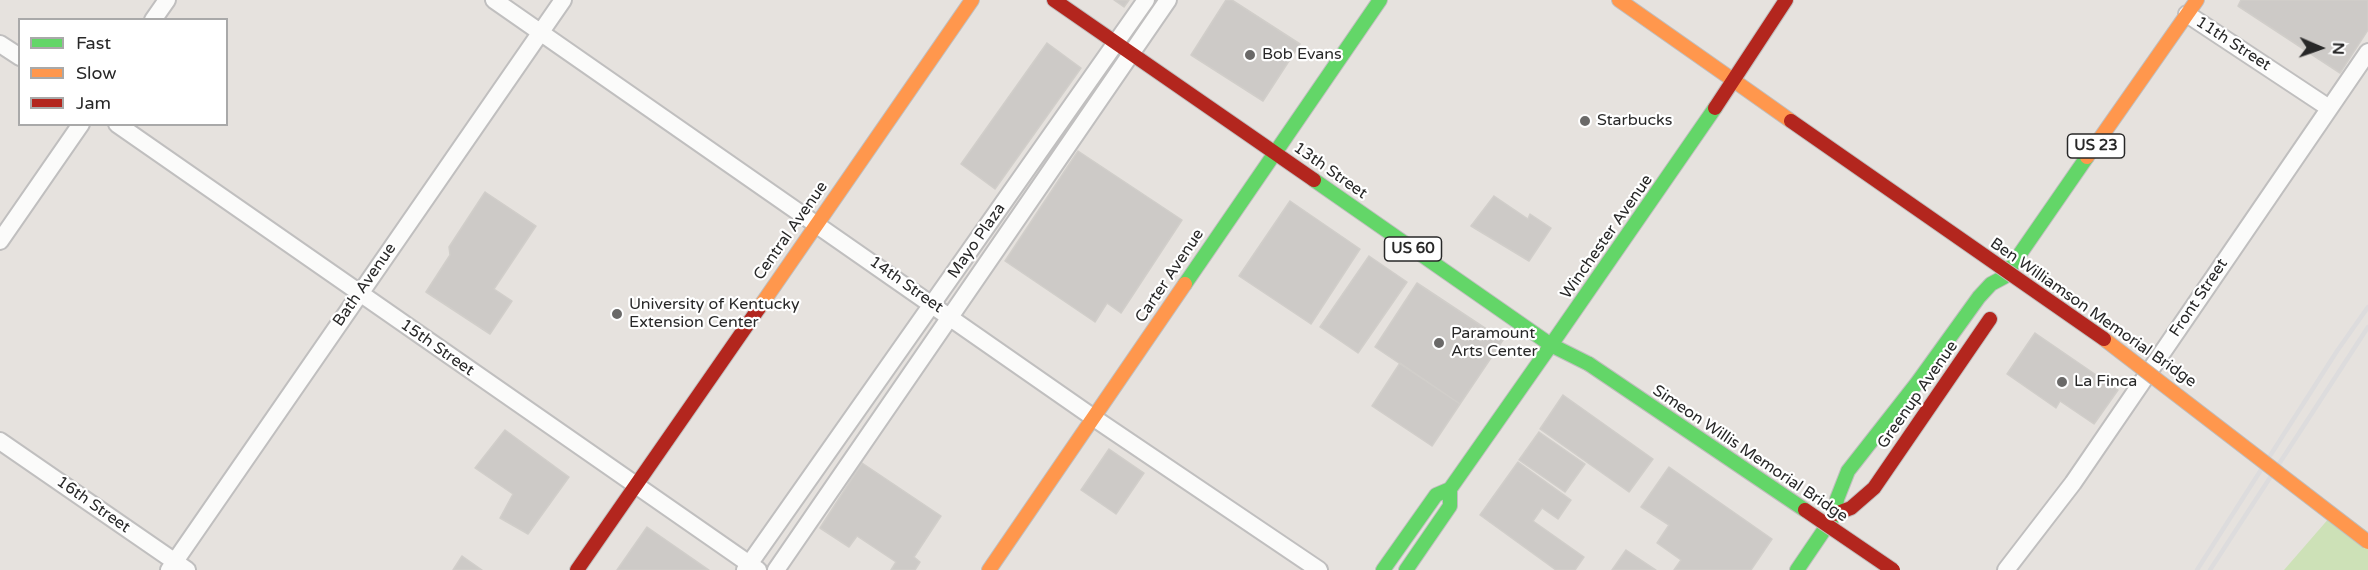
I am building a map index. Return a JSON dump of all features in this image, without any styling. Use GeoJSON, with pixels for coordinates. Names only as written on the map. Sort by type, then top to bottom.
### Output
{"type":"FeatureCollection","features":[{"type":"Feature","properties":{"kind":"main road","name":"Central Avenue"},"geometry":{"type":"LineString","coordinates":[[577,570],[972,0]]}},
{"type":"Feature","properties":{"kind":"main road","name":"13th Street"},"geometry":{"type":"LineString","coordinates":[[1054,0],[1551,345],[1589,364]]}},
{"type":"Feature","properties":{"kind":"main road","name":"Carter Avenue"},"geometry":{"type":"LineString","coordinates":[[989,570],[1380,0]]}},
{"type":"Feature","properties":{"kind":"main road","name":"Ben Williamson Memorial Bridge"},"geometry":{"type":"LineString","coordinates":[[1619,0],[2123,352],[2368,542]]}},
{"type":"Feature","properties":{"kind":"main road","name":"Winchester Avenue"},"geometry":{"type":"LineString","coordinates":[[1383,570],[1436,495],[1450,489],[1685,154],[1786,0]]}},
{"type":"Feature","properties":{"kind":"main road","name":"Greenup Avenue"},"geometry":{"type":"LineString","coordinates":[[1797,570],[1835,514],[1837,499],[1848,471],[1917,383],[1979,297],[1991,284],[2004,277],[2181,9],[2197,0]]}},
{"type":"Feature","properties":{"kind":"main road"},"geometry":{"type":"LineString","coordinates":[[2003,292],[2004,277]]}},
{"type":"Feature","properties":{"kind":"main road","name":"Greenup Avenue"},"geometry":{"type":"LineString","coordinates":[[1835,514],[1851,508],[1874,488],[1998,308]]}},
{"type":"Feature","properties":{"kind":"main road","name":"Simeon Willis Memorial Bridge"},"geometry":{"type":"LineString","coordinates":[[1589,364],[1893,570]]}},
{"type":"Feature","properties":{"kind":"main road","name":"Winchester Avenue"},"geometry":{"type":"LineString","coordinates":[[1406,570],[1450,506],[1450,489]]}},
{"type":"Feature","properties":{"kind":"street"},"geometry":{"type":"LineString","coordinates":[[154,18],[167,0]]}},
{"type":"Feature","properties":{"kind":"street","name":"14th Street"},"geometry":{"type":"LineString","coordinates":[[494,0],[950,315],[1094,418],[1319,570]]}},
{"type":"Feature","properties":{"kind":"street","name":"Bath Avenue"},"geometry":{"type":"LineString","coordinates":[[177,567],[359,293],[562,0]]}},
{"type":"Feature","properties":{"kind":"street","name":"Mayo Plaza"},"geometry":{"type":"LineString","coordinates":[[751,568],[1146,0]]}},
{"type":"Feature","properties":{"kind":"street","name":"Mayo Plaza"},"geometry":{"type":"LineString","coordinates":[[776,570],[1168,0]]}},
{"type":"Feature","properties":{"kind":"street","name":"11th Street"},"geometry":{"type":"LineString","coordinates":[[2181,9],[2329,108]]}},
{"type":"Feature","properties":{"kind":"street"},"geometry":{"type":"LineString","coordinates":[[0,44],[18,56]]}},
{"type":"Feature","properties":{"kind":"street","name":"Front Street"},"geometry":{"type":"LineString","coordinates":[[2006,570],[2073,483],[2368,52]]}},
{"type":"Feature","properties":{"kind":"street"},"geometry":{"type":"LineString","coordinates":[[0,242],[80,126]]}},
{"type":"Feature","properties":{"kind":"street","name":"15th Street"},"geometry":{"type":"LineString","coordinates":[[120,126],[636,485],[751,568]]}},
{"type":"Feature","properties":{"kind":"street","name":"16th Street"},"geometry":{"type":"LineString","coordinates":[[0,441],[177,567]]}},
{"type":"Feature","properties":{"kind":"green space"},"geometry":{"type":"Polygon","coordinates":[[[2337,509],[2368,532],[2368,570],[2284,570],[2337,509]]]}},
{"type":"Feature","properties":{"kind":"building"},"geometry":{"type":"Polygon","coordinates":[[[1114,0],[1129,0],[1124,7],[1114,0]]]}},
{"type":"Feature","properties":{"kind":"building"},"geometry":{"type":"Polygon","coordinates":[[[1226,0],[1232,0],[1300,44],[1263,101],[1191,55],[1226,0]]]}},
{"type":"Feature","properties":{"kind":"building"},"geometry":{"type":"Polygon","coordinates":[[[2241,0],[2368,0],[2368,30],[2340,73],[2238,6],[2241,0]]]}},
{"type":"Feature","properties":{"kind":"building"},"geometry":{"type":"Polygon","coordinates":[[[1047,43],[1081,68],[995,189],[961,164],[1047,43]]]}},
{"type":"Feature","properties":{"kind":"building"},"geometry":{"type":"Polygon","coordinates":[[[1078,151],[1182,220],[1121,313],[1107,303],[1095,322],[1005,261],[1078,151]]]}},
{"type":"Feature","properties":{"kind":"building"},"geometry":{"type":"Polygon","coordinates":[[[485,192],[536,226],[494,289],[512,301],[490,334],[426,292],[450,255],[449,247],[485,192]]]}},
{"type":"Feature","properties":{"kind":"building"},"geometry":{"type":"Polygon","coordinates":[[[1494,196],[1528,219],[1530,214],[1551,228],[1529,261],[1471,226],[1494,196]]]}},
{"type":"Feature","properties":{"kind":"building"},"geometry":{"type":"Polygon","coordinates":[[[1290,201],[1360,249],[1311,324],[1239,276],[1290,201]]]}},
{"type":"Feature","properties":{"kind":"building"},"geometry":{"type":"Polygon","coordinates":[[[1369,256],[1407,282],[1358,353],[1320,327],[1369,256]]]}},
{"type":"Feature","properties":{"kind":"building","name":"Paramount Arts Center"},"geometry":{"type":"Polygon","coordinates":[[[1417,283],[1503,340],[1460,404],[1375,347],[1417,283]]]}},
{"type":"Feature","properties":{"kind":"building","name":"La Finca"},"geometry":{"type":"Polygon","coordinates":[[[2035,333],[2118,390],[2094,424],[2060,401],[2056,408],[2007,374],[2035,333]]]}},
{"type":"Feature","properties":{"kind":"building"},"geometry":{"type":"Polygon","coordinates":[[[1400,363],[1460,404],[1432,446],[1372,406],[1400,363]]]}},
{"type":"Feature","properties":{"kind":"building"},"geometry":{"type":"Polygon","coordinates":[[[1563,395],[1653,459],[1629,492],[1540,429],[1563,395]]]}},
{"type":"Feature","properties":{"kind":"building"},"geometry":{"type":"Polygon","coordinates":[[[505,430],[569,477],[528,534],[500,518],[513,494],[475,468],[505,430]]]}},
{"type":"Feature","properties":{"kind":"building"},"geometry":{"type":"Polygon","coordinates":[[[1539,432],[1585,464],[1565,492],[1519,460],[1539,432]]]}},
{"type":"Feature","properties":{"kind":"building"},"geometry":{"type":"Polygon","coordinates":[[[1109,449],[1144,473],[1116,514],[1081,490],[1109,449]]]}},
{"type":"Feature","properties":{"kind":"building"},"geometry":{"type":"Polygon","coordinates":[[[1518,462],[1571,500],[1558,519],[1542,508],[1533,521],[1584,557],[1575,570],[1556,570],[1480,515],[1518,462]]]}},
{"type":"Feature","properties":{"kind":"building"},"geometry":{"type":"Polygon","coordinates":[[[862,463],[941,516],[914,557],[920,562],[915,570],[891,570],[896,562],[857,536],[849,547],[820,528],[862,463]]]}},
{"type":"Feature","properties":{"kind":"building"},"geometry":{"type":"Polygon","coordinates":[[[1669,467],[1772,539],[1751,570],[1674,570],[1681,560],[1657,543],[1669,525],[1641,507],[1669,467]]]}},
{"type":"Feature","properties":{"kind":"building"},"geometry":{"type":"Polygon","coordinates":[[[647,527],[709,570],[617,570],[647,527]]]}},
{"type":"Feature","properties":{"kind":"building"},"geometry":{"type":"Polygon","coordinates":[[[1626,550],[1656,570],[1612,570],[1626,550]]]}},
{"type":"Feature","properties":{"kind":"building"},"geometry":{"type":"Polygon","coordinates":[[[462,556],[482,570],[453,570],[462,556]]]}},
{"type":"Feature","properties":{"kind":"railway"},"geometry":{"type":"LineString","coordinates":[[2197,570],[2337,351],[2368,307]]}},
{"type":"Feature","properties":{"kind":"railway"},"geometry":{"type":"LineString","coordinates":[[2210,570],[2368,327]]}},
{"type":"Feature","properties":{"kind":"traffic: fast"},"geometry":{"type":"LineString","coordinates":[[1185,284],[1380,0]]}},
{"type":"Feature","properties":{"kind":"traffic: fast"},"geometry":{"type":"LineString","coordinates":[[1589,364],[1551,345],[1715,108]]}},
{"type":"Feature","properties":{"kind":"traffic: fast"},"geometry":{"type":"LineString","coordinates":[[1797,570],[1835,514],[1837,499],[1848,471],[1917,383],[1979,297],[1991,284],[2004,277],[2087,157]]}},
{"type":"Feature","properties":{"kind":"traffic: fast"},"geometry":{"type":"LineString","coordinates":[[1314,180],[1551,345]]}},
{"type":"Feature","properties":{"kind":"traffic: fast"},"geometry":{"type":"LineString","coordinates":[[1406,570],[1450,506],[1450,489],[1551,345]]}},
{"type":"Feature","properties":{"kind":"traffic: fast"},"geometry":{"type":"LineString","coordinates":[[1589,364],[1805,510]]}},
{"type":"Feature","properties":{"kind":"traffic: fast"},"geometry":{"type":"LineString","coordinates":[[1383,570],[1436,495],[1450,489]]}},
{"type":"Feature","properties":{"kind":"traffic: slow"},"geometry":{"type":"LineString","coordinates":[[759,308],[972,0]]}},
{"type":"Feature","properties":{"kind":"traffic: slow"},"geometry":{"type":"LineString","coordinates":[[1619,0],[1733,80]]}},
{"type":"Feature","properties":{"kind":"traffic: slow"},"geometry":{"type":"LineString","coordinates":[[2087,157],[2197,0]]}},
{"type":"Feature","properties":{"kind":"traffic: slow"},"geometry":{"type":"LineString","coordinates":[[1733,80],[1791,121]]}},
{"type":"Feature","properties":{"kind":"traffic: slow"},"geometry":{"type":"LineString","coordinates":[[989,570],[1185,284]]}},
{"type":"Feature","properties":{"kind":"traffic: slow"},"geometry":{"type":"LineString","coordinates":[[2104,339],[2368,542]]}},
{"type":"Feature","properties":{"kind":"traffic: jam"},"geometry":{"type":"LineString","coordinates":[[1054,0],[1314,180]]}},
{"type":"Feature","properties":{"kind":"traffic: jam"},"geometry":{"type":"LineString","coordinates":[[1715,108],[1786,0]]}},
{"type":"Feature","properties":{"kind":"traffic: jam"},"geometry":{"type":"LineString","coordinates":[[1791,121],[2104,339]]}},
{"type":"Feature","properties":{"kind":"traffic: jam"},"geometry":{"type":"LineString","coordinates":[[577,570],[759,308]]}},
{"type":"Feature","properties":{"kind":"traffic: jam"},"geometry":{"type":"LineString","coordinates":[[1835,514],[1851,508],[1874,488],[1990,319]]}},
{"type":"Feature","properties":{"kind":"traffic: jam"},"geometry":{"type":"LineString","coordinates":[[1805,510],[1893,570]]}},
{"type":"Feature","properties":{"kind":"place","name":"Bob Evans"},"geometry":{"type":"Point","coordinates":[1250,55]}},
{"type":"Feature","properties":{"kind":"place","name":"Starbucks"},"geometry":{"type":"Point","coordinates":[1585,121]}},
{"type":"Feature","properties":{"kind":"place","name":"University of Kentucky Extension Center"},"geometry":{"type":"Point","coordinates":[617,314]}},
{"type":"Feature","properties":{"kind":"place","name":"Paramount Arts Center"},"geometry":{"type":"Point","coordinates":[1439,343]}},
{"type":"Feature","properties":{"kind":"place","name":"La Finca"},"geometry":{"type":"Point","coordinates":[2062,382]}}]}
